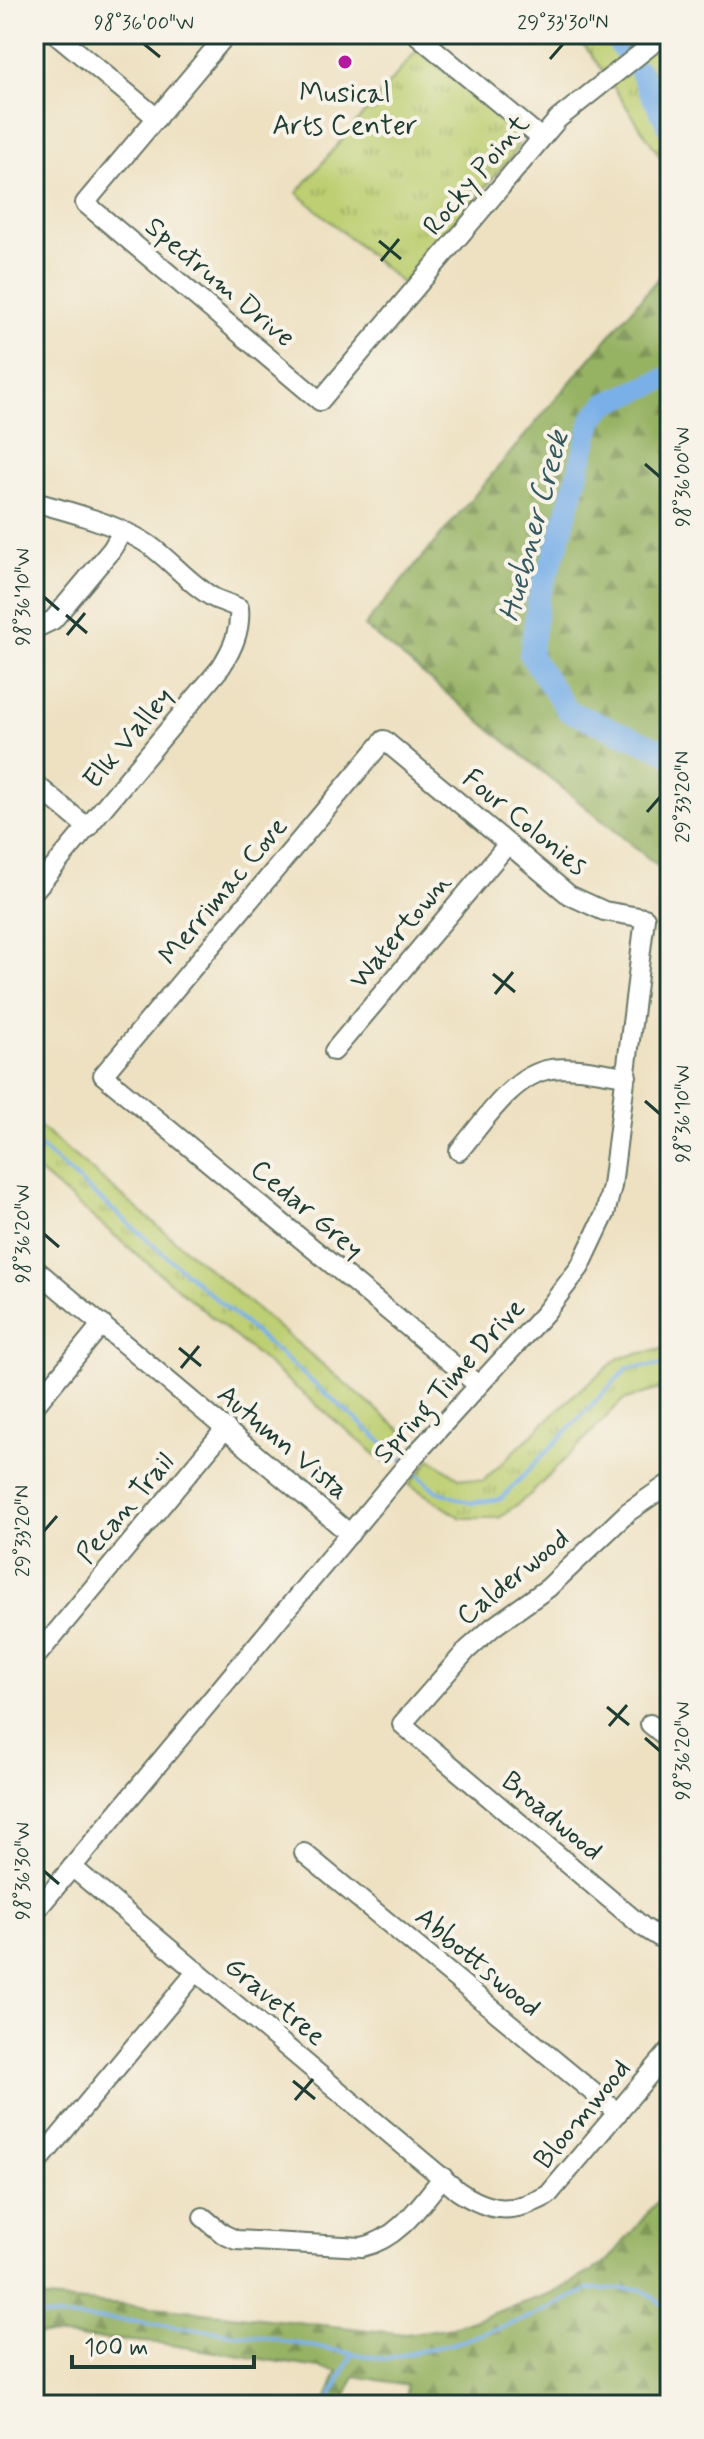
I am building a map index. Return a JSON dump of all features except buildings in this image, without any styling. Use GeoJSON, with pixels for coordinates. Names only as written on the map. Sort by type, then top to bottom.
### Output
{"type":"FeatureCollection","features":[{"type":"Feature","properties":{"kind":"street"},"geometry":{"type":"LineString","coordinates":[[56,34],[157,118],[227,34]]}},
{"type":"Feature","properties":{"kind":"street"},"geometry":{"type":"LineString","coordinates":[[416,34],[541,138]]}},
{"type":"Feature","properties":{"kind":"street","name":"Rocky Point"},"geometry":{"type":"LineString","coordinates":[[320,401],[541,138],[576,104],[663,40]]}},
{"type":"Feature","properties":{"kind":"street","name":"Spectrum Drive"},"geometry":{"type":"LineString","coordinates":[[157,118],[85,203],[320,401]]}},
{"type":"Feature","properties":{"kind":"street"},"geometry":{"type":"LineString","coordinates":[[34,502],[122,532],[112,549],[53,620],[34,629]]}},
{"type":"Feature","properties":{"kind":"street","name":"Elk Valley"},"geometry":{"type":"LineString","coordinates":[[34,891],[221,667],[237,637],[239,608],[201,589],[150,546],[122,532]]}},
{"type":"Feature","properties":{"kind":"street","name":"Four Colonies"},"geometry":{"type":"LineString","coordinates":[[384,740],[559,887],[580,901],[604,911],[645,918]]}},
{"type":"Feature","properties":{"kind":"street","name":"Merrimac Cove"},"geometry":{"type":"LineString","coordinates":[[103,1075],[384,740]]}},
{"type":"Feature","properties":{"kind":"street"},"geometry":{"type":"LineString","coordinates":[[34,783],[88,828]]}},
{"type":"Feature","properties":{"kind":"street","name":"Watertown"},"geometry":{"type":"LineString","coordinates":[[334,1051],[508,844]]}},
{"type":"Feature","properties":{"kind":"street","name":"Spring Time Drive"},"geometry":{"type":"LineString","coordinates":[[34,1913],[415,1455],[563,1291],[594,1241],[612,1186],[645,918]]}},
{"type":"Feature","properties":{"kind":"street"},"geometry":{"type":"LineString","coordinates":[[459,1151],[508,1093],[536,1073],[569,1069],[627,1076]]}},
{"type":"Feature","properties":{"kind":"street","name":"Cedar Grey"},"geometry":{"type":"LineString","coordinates":[[103,1075],[478,1385]]}},
{"type":"Feature","properties":{"kind":"street","name":"Autumn Vista"},"geometry":{"type":"LineString","coordinates":[[34,1268],[350,1534]]}},
{"type":"Feature","properties":{"kind":"street"},"geometry":{"type":"LineString","coordinates":[[34,1407],[102,1324]]}},
{"type":"Feature","properties":{"kind":"street","name":"Pecan Trail"},"geometry":{"type":"LineString","coordinates":[[34,1659],[226,1428]]}},
{"type":"Feature","properties":{"kind":"street","name":"Calderwood"},"geometry":{"type":"LineString","coordinates":[[402,1724],[467,1650],[493,1627],[548,1588],[628,1512],[670,1483]]}},
{"type":"Feature","properties":{"kind":"street","name":"Broadwood"},"geometry":{"type":"LineString","coordinates":[[402,1724],[643,1927],[670,1944]]}},
{"type":"Feature","properties":{"kind":"street"},"geometry":{"type":"LineString","coordinates":[[650,1724],[670,1740]]}},
{"type":"Feature","properties":{"kind":"street","name":"Abbottswood"},"geometry":{"type":"LineString","coordinates":[[304,1853],[618,2113]]}},
{"type":"Feature","properties":{"kind":"street","name":"Gravetree"},"geometry":{"type":"LineString","coordinates":[[72,1867],[443,2177]]}},
{"type":"Feature","properties":{"kind":"street"},"geometry":{"type":"LineString","coordinates":[[34,2167],[197,1971]]}},
{"type":"Feature","properties":{"kind":"street","name":"Bloomwood"},"geometry":{"type":"LineString","coordinates":[[443,2177],[467,2197],[486,2207],[508,2209],[529,2205],[548,2195],[670,2050]]}},
{"type":"Feature","properties":{"kind":"street"},"geometry":{"type":"LineString","coordinates":[[203,2217],[223,2234],[236,2240],[362,2247],[391,2236],[443,2177]]}},
{"type":"Feature","properties":{"kind":"green space"},"geometry":{"type":"Polygon","coordinates":[[[573,34],[670,34],[670,193],[661,158],[591,54],[573,34]]]}},
{"type":"Feature","properties":{"kind":"green space"},"geometry":{"type":"Polygon","coordinates":[[[418,49],[519,136],[517,150],[403,284],[297,193],[418,49]]]}},
{"type":"Feature","properties":{"kind":"green space"},"geometry":{"type":"Polygon","coordinates":[[[670,264],[670,876],[364,626],[670,264]]]}},
{"type":"Feature","properties":{"kind":"green space"},"geometry":{"type":"Polygon","coordinates":[[[34,1122],[409,1437],[387,1464],[34,1168],[34,1122]]]}},
{"type":"Feature","properties":{"kind":"green space"},"geometry":{"type":"Polygon","coordinates":[[[670,1347],[670,1386],[623,1400],[531,1494],[499,1518],[461,1518],[409,1484],[431,1459],[459,1478],[483,1481],[577,1392],[619,1358],[670,1347]]]}},
{"type":"Feature","properties":{"kind":"green space"},"geometry":{"type":"Polygon","coordinates":[[[670,2186],[670,2405],[405,2405],[407,2385],[355,2376],[341,2405],[324,2405],[338,2371],[158,2343],[34,2334],[34,2298],[176,2309],[405,2334],[453,2327],[557,2291],[607,2262],[670,2186]]]}},
{"type":"Feature","properties":{"kind":"waterway","name":"Huebner Creek"},"geometry":{"type":"LineString","coordinates":[[612,34],[625,52]]}},
{"type":"Feature","properties":{"kind":"waterway","name":"Huebner Creek"},"geometry":{"type":"LineString","coordinates":[[640,72],[670,130]]}},
{"type":"Feature","properties":{"kind":"waterway","name":"Huebner Creek"},"geometry":{"type":"LineString","coordinates":[[670,377],[606,404],[593,418],[559,541],[539,596],[530,655],[568,711],[670,755]]}},
{"type":"Feature","properties":{"kind":"waterway"},"geometry":{"type":"LineString","coordinates":[[34,1142],[402,1459]]}},
{"type":"Feature","properties":{"kind":"waterway"},"geometry":{"type":"LineString","coordinates":[[411,1468],[435,1490],[470,1503],[501,1499],[628,1368],[670,1364]]}},
{"type":"Feature","properties":{"kind":"waterway"},"geometry":{"type":"LineString","coordinates":[[34,2316],[122,2320],[260,2337],[384,2359],[456,2343],[533,2316],[589,2289],[641,2289],[670,2310]]}},
{"type":"Feature","properties":{"kind":"waterway"},"geometry":{"type":"LineString","coordinates":[[327,2405],[352,2354]]}},
{"type":"Feature","properties":{"kind":"place","name":"Musical Arts Center"},"geometry":{"type":"Point","coordinates":[345,62]}}]}
